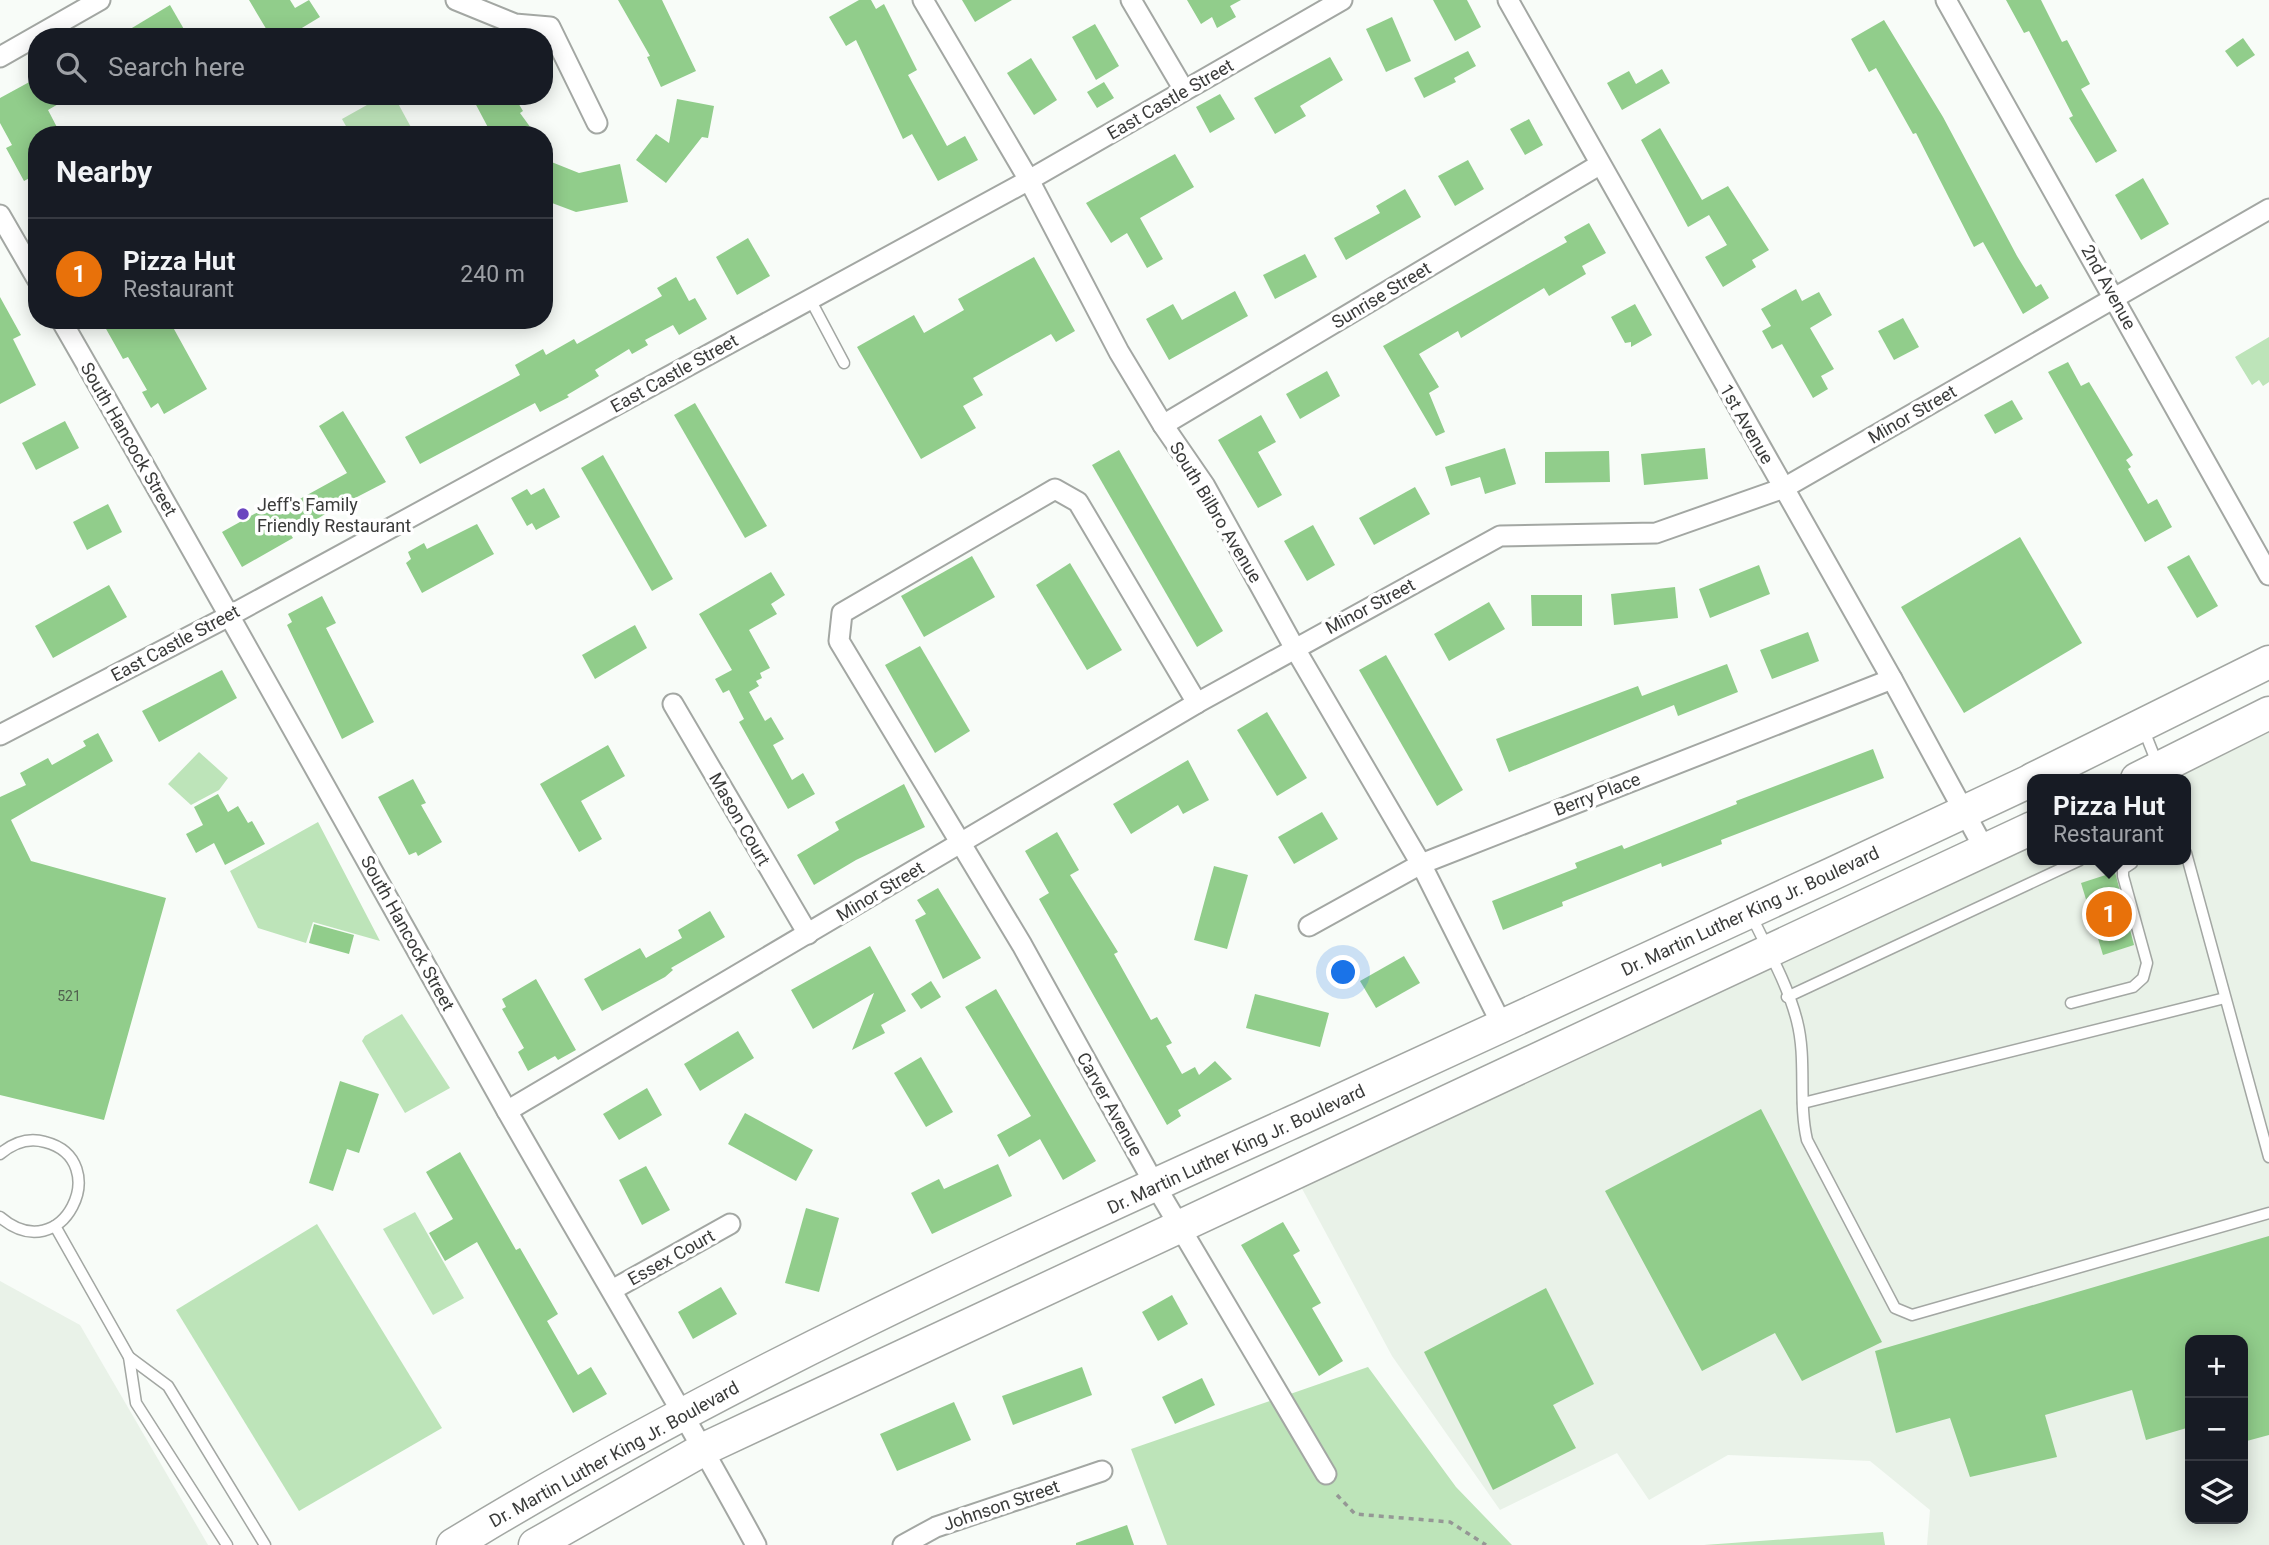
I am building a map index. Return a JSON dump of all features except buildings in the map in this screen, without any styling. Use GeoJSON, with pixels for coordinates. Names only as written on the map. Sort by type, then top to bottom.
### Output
{"type":"FeatureCollection","features":[{"type":"Feature","properties":{"kind":"main road","name":"Dr. Martin Luther King Jr. Boulevard"},"geometry":{"type":"LineString","coordinates":[[2043,774],[2143,727],[2269,662]]}},
{"type":"Feature","properties":{"kind":"main road"},"geometry":{"type":"LineString","coordinates":[[2157,774],[2269,713]]}},
{"type":"Feature","properties":{"kind":"main road","name":"Dr. Martin Luther King Jr. Boulevard"},"geometry":{"type":"LineString","coordinates":[[453,1545],[684,1411],[1155,1185],[1503,1027],[2027,781]]}},
{"type":"Feature","properties":{"kind":"main road"},"geometry":{"type":"LineString","coordinates":[[535,1545],[704,1449],[2027,830]]}},
{"type":"Feature","properties":{"kind":"street"},"geometry":{"type":"LineString","coordinates":[[51,28],[100,0]]}},
{"type":"Feature","properties":{"kind":"street"},"geometry":{"type":"LineString","coordinates":[[456,0],[515,24],[550,28]]}},
{"type":"Feature","properties":{"kind":"street","name":"South Bilbro Avenue"},"geometry":{"type":"LineString","coordinates":[[923,0],[1029,180],[1119,352],[1163,425],[1201,479],[1294,647],[1421,864],[1503,1027]]}},
{"type":"Feature","properties":{"kind":"street"},"geometry":{"type":"LineString","coordinates":[[1131,0],[1184,90]]}},
{"type":"Feature","properties":{"kind":"street","name":"East Castle Street"},"geometry":{"type":"LineString","coordinates":[[0,735],[231,615],[1029,180],[1342,0]]}},
{"type":"Feature","properties":{"kind":"street","name":"1st Avenue"},"geometry":{"type":"LineString","coordinates":[[1507,0],[1892,678],[1985,850]]}},
{"type":"Feature","properties":{"kind":"street","name":"2nd Avenue"},"geometry":{"type":"LineString","coordinates":[[1946,0],[2115,296],[2269,576]]}},
{"type":"Feature","properties":{"kind":"street"},"geometry":{"type":"LineString","coordinates":[[553,33],[597,123]]}},
{"type":"Feature","properties":{"kind":"street"},"geometry":{"type":"LineString","coordinates":[[0,57],[28,41]]}},
{"type":"Feature","properties":{"kind":"street","name":"Sunrise Street"},"geometry":{"type":"LineString","coordinates":[[1163,425],[1599,165]]}},
{"type":"Feature","properties":{"kind":"street","name":"Minor Street"},"geometry":{"type":"LineString","coordinates":[[507,1111],[1197,703],[1294,647],[1500,536],[1656,533],[1784,488],[2269,209]]}},
{"type":"Feature","properties":{"kind":"street"},"geometry":{"type":"LineString","coordinates":[[0,215],[28,263]]}},
{"type":"Feature","properties":{"kind":"street","name":"South Hancock Street"},"geometry":{"type":"LineString","coordinates":[[66,329],[231,615],[507,1111],[684,1411],[755,1545]]}},
{"type":"Feature","properties":{"kind":"street","name":"Carver Avenue"},"geometry":{"type":"LineString","coordinates":[[1197,703],[1078,502],[1055,489],[842,613],[839,641],[1022,945],[1155,1185],[1326,1474]]}},
{"type":"Feature","properties":{"kind":"street","name":"Berry Place"},"geometry":{"type":"LineString","coordinates":[[1309,926],[1421,864],[1892,678]]}},
{"type":"Feature","properties":{"kind":"street","name":"Mason Court"},"geometry":{"type":"LineString","coordinates":[[673,704],[808,934]]}},
{"type":"Feature","properties":{"kind":"street","name":"Essex Court"},"geometry":{"type":"LineString","coordinates":[[612,1290],[730,1224]]}},
{"type":"Feature","properties":{"kind":"street","name":"Johnson Street"},"geometry":{"type":"LineString","coordinates":[[903,1545],[936,1527],[1102,1471]]}},
{"type":"Feature","properties":{"kind":"lane"},"geometry":{"type":"LineString","coordinates":[[810,299],[844,363]]}},
{"type":"Feature","properties":{"kind":"lane"},"geometry":{"type":"LineString","coordinates":[[2143,727],[2153,774]]}},
{"type":"Feature","properties":{"kind":"lane"},"geometry":{"type":"LineString","coordinates":[[1787,997],[2069,865]]}},
{"type":"Feature","properties":{"kind":"lane"},"geometry":{"type":"LineString","coordinates":[[2071,1003],[2133,987],[2143,978],[2147,962],[2123,876],[2123,869],[2129,865]]}},
{"type":"Feature","properties":{"kind":"lane"},"geometry":{"type":"LineString","coordinates":[[2189,865],[2269,1157]]}},
{"type":"Feature","properties":{"kind":"lane"},"geometry":{"type":"LineString","coordinates":[[1749,912],[1797,1020],[1805,1075],[1802,1116],[1807,1140],[1895,1308],[1902,1313],[1912,1315],[2269,1213]]}},
{"type":"Feature","properties":{"kind":"lane"},"geometry":{"type":"LineString","coordinates":[[1803,1103],[2225,998]]}},
{"type":"Feature","properties":{"kind":"lane"},"geometry":{"type":"LineString","coordinates":[[0,1154],[23,1141],[38,1140],[64,1151],[78,1176],[75,1205],[55,1226],[40,1231],[24,1231],[10,1226],[0,1217]]}},
{"type":"Feature","properties":{"kind":"lane"},"geometry":{"type":"LineString","coordinates":[[55,1226],[129,1357],[136,1403],[227,1545]]}},
{"type":"Feature","properties":{"kind":"lane"},"geometry":{"type":"LineString","coordinates":[[129,1357],[168,1386],[265,1545]]}},
{"type":"Feature","properties":{"kind":"path"},"geometry":{"type":"LineString","coordinates":[[1337,1495],[1354,1514],[1450,1522],[1486,1545]]}},
{"type":"Feature","properties":{"kind":"shaded area"},"geometry":{"type":"Polygon","coordinates":[[[2269,727],[2269,1545],[1927,1545],[1930,1510],[1870,1461],[1728,1455],[1649,1500],[1617,1453],[1500,1510],[1392,1356],[1299,1183],[2027,844],[2027,865],[2191,865],[2191,774],[2172,774],[2269,727]]]}},
{"type":"Feature","properties":{"kind":"shaded area"},"geometry":{"type":"Polygon","coordinates":[[[0,1281],[80,1325],[208,1545],[0,1545],[0,1281]]]}},
{"type":"Feature","properties":{"kind":"green space"},"geometry":{"type":"Polygon","coordinates":[[[367,105],[399,105],[410,126],[346,126],[342,119],[367,105]]]}},
{"type":"Feature","properties":{"kind":"green space"},"geometry":{"type":"Polygon","coordinates":[[[2269,337],[2269,382],[2263,386],[2259,380],[2252,385],[2235,357],[2269,337]]]}},
{"type":"Feature","properties":{"kind":"green space"},"geometry":{"type":"Polygon","coordinates":[[[199,752],[228,778],[219,790],[191,805],[168,784],[199,752]]]}},
{"type":"Feature","properties":{"kind":"green space"},"geometry":{"type":"Polygon","coordinates":[[[318,822],[380,941],[313,922],[306,943],[258,928],[230,871],[318,822]]]}},
{"type":"Feature","properties":{"kind":"green space"},"geometry":{"type":"Polygon","coordinates":[[[402,1014],[450,1088],[405,1113],[362,1041],[365,1036],[402,1014]]]}},
{"type":"Feature","properties":{"kind":"green space"},"geometry":{"type":"Polygon","coordinates":[[[415,1212],[464,1298],[433,1315],[383,1229],[415,1212]]]}},
{"type":"Feature","properties":{"kind":"green space"},"geometry":{"type":"Polygon","coordinates":[[[317,1224],[442,1428],[299,1511],[176,1310],[317,1224]]]}},
{"type":"Feature","properties":{"kind":"green space"},"geometry":{"type":"Polygon","coordinates":[[[1368,1367],[1456,1487],[1512,1545],[1167,1545],[1131,1449],[1368,1367]]]}},
{"type":"Feature","properties":{"kind":"green space"},"geometry":{"type":"Polygon","coordinates":[[[1883,1532],[1885,1545],[1704,1545],[1883,1532]]]}},
{"type":"Feature","properties":{"kind":"place","name":"Jeff's Family Friendly Restaurant"},"geometry":{"type":"Point","coordinates":[243,514]}},
{"type":"Feature","properties":{"kind":"place","name":"Pizza Hut"},"geometry":{"type":"Point","coordinates":[2109,914]}}]}
